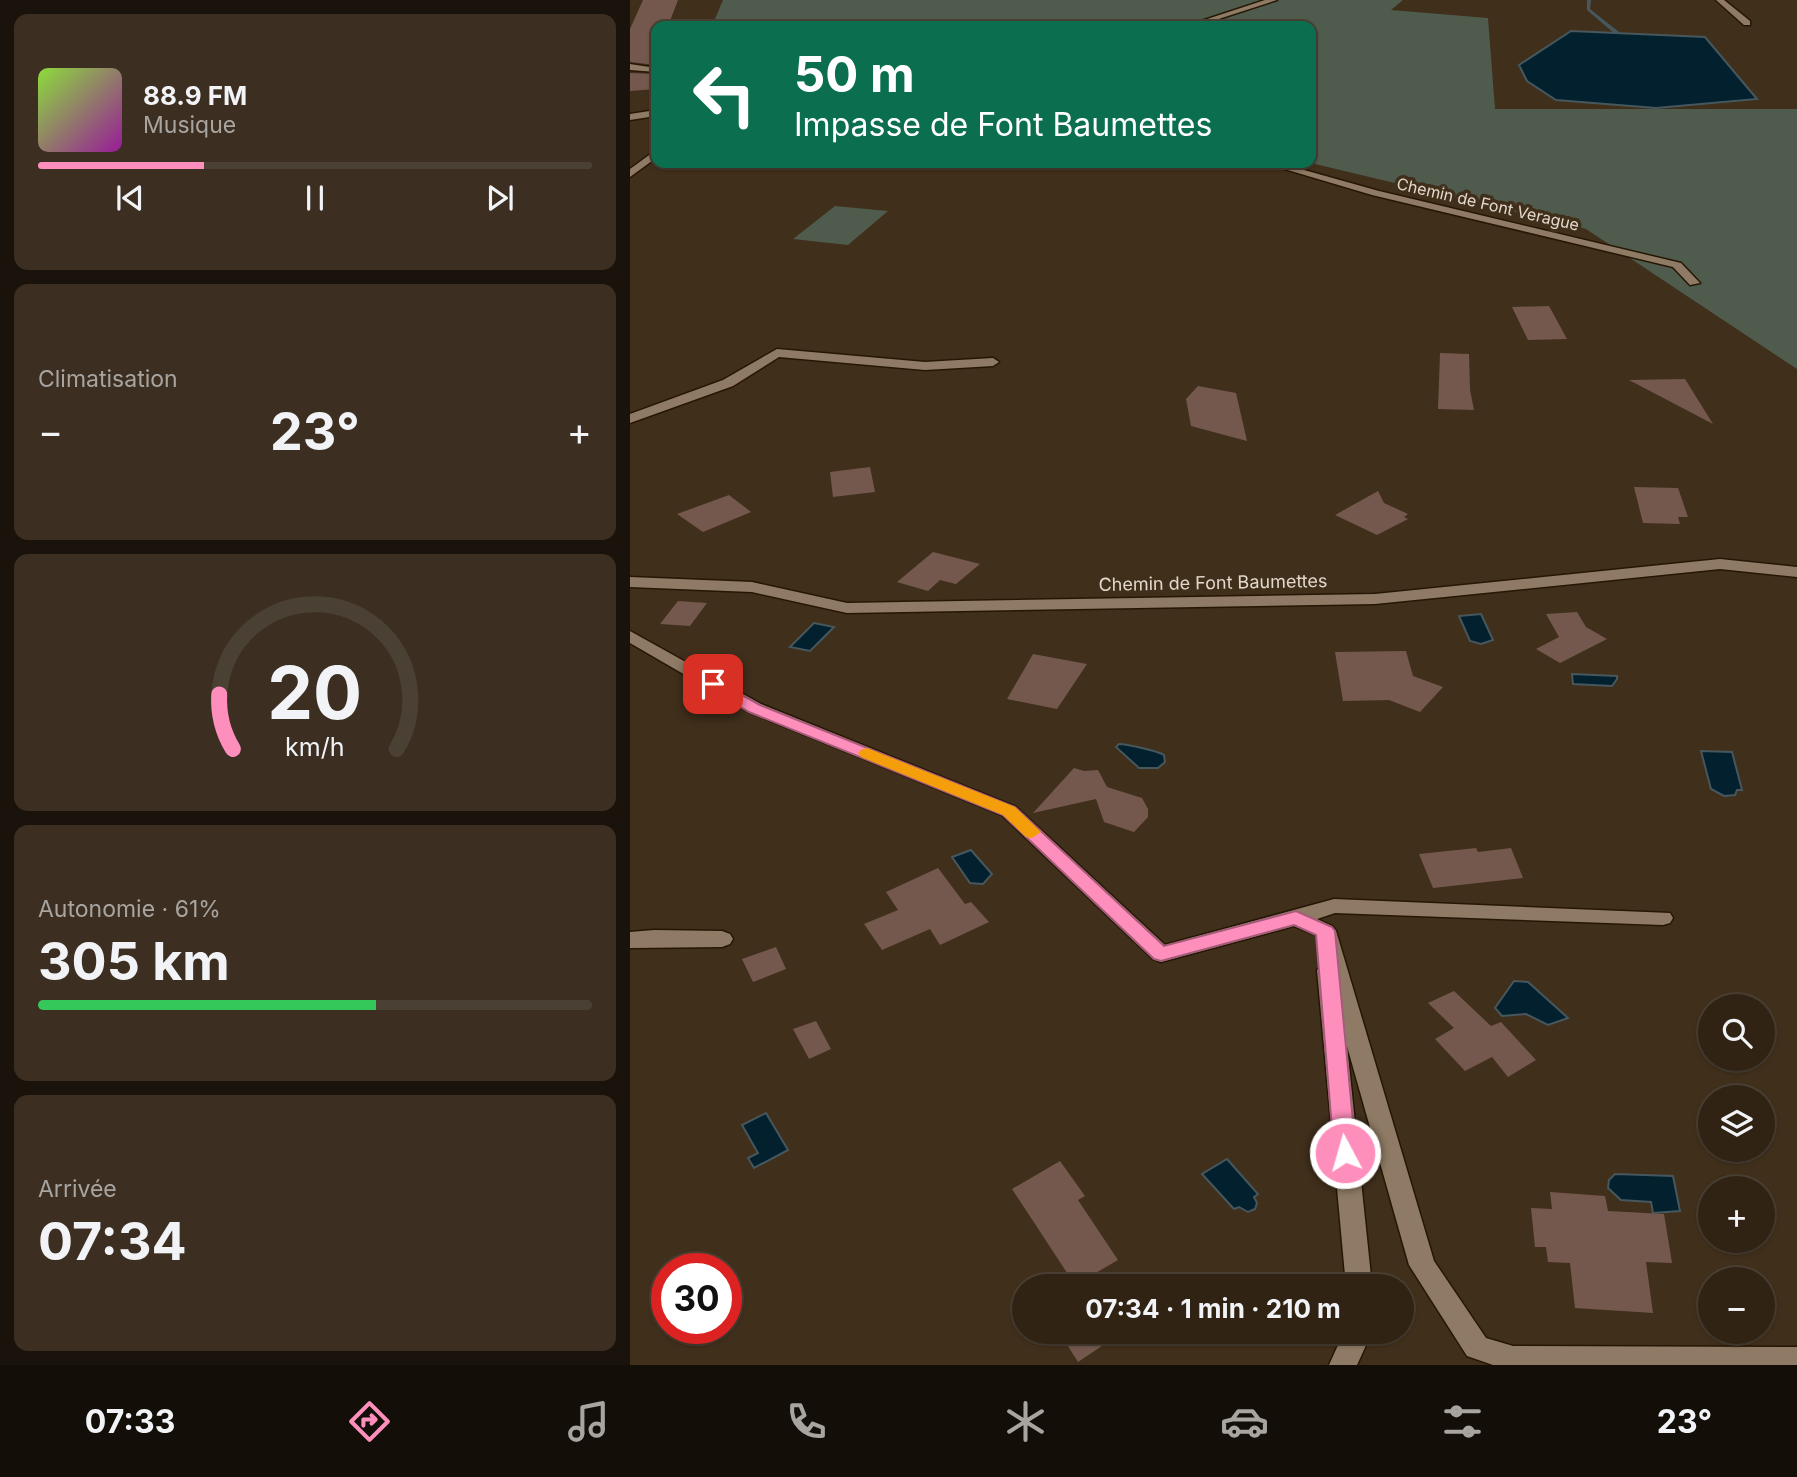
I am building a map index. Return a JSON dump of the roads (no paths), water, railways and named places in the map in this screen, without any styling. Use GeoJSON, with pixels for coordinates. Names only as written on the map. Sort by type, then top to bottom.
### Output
{"type":"FeatureCollection","features":[{"type":"Feature","properties":{"kind":"street"},"geometry":{"type":"LineString","coordinates":[[1206,21],[1273,0]]}},
{"type":"Feature","properties":{"kind":"street"},"geometry":{"type":"LineString","coordinates":[[1720,0],[1747,23]]}},
{"type":"Feature","properties":{"kind":"street"},"geometry":{"type":"LineString","coordinates":[[630,67],[651,69]]}},
{"type":"Feature","properties":{"kind":"street"},"geometry":{"type":"LineString","coordinates":[[630,117],[651,114]]}},
{"type":"Feature","properties":{"kind":"street"},"geometry":{"type":"LineString","coordinates":[[630,174],[651,157]]}},
{"type":"Feature","properties":{"kind":"street","name":"Chemin de Font Verague"},"geometry":{"type":"LineString","coordinates":[[1287,168],[1376,193],[1677,265],[1694,283]]}},
{"type":"Feature","properties":{"kind":"street"},"geometry":{"type":"LineString","coordinates":[[630,419],[728,383],[777,353],[925,366],[993,362]]}},
{"type":"Feature","properties":{"kind":"street","name":"Chemin de Font Baumettes"},"geometry":{"type":"LineString","coordinates":[[630,582],[752,587],[847,608],[1375,599],[1720,564],[1797,572]]}},
{"type":"Feature","properties":{"kind":"street"},"geometry":{"type":"LineString","coordinates":[[630,636],[755,708],[1009,811],[1161,954],[1334,906],[1663,918]]}},
{"type":"Feature","properties":{"kind":"street"},"geometry":{"type":"LineString","coordinates":[[1296,918],[1325,931],[1422,1265],[1477,1347],[1513,1359],[1797,1360]]}},
{"type":"Feature","properties":{"kind":"street"},"geometry":{"type":"LineString","coordinates":[[1325,931],[1358,1274]]}},
{"type":"Feature","properties":{"kind":"street"},"geometry":{"type":"LineString","coordinates":[[630,940],[654,937],[722,939]]}},
{"type":"Feature","properties":{"kind":"street"},"geometry":{"type":"LineString","coordinates":[[1343,1365],[1353,1344]]}},
{"type":"Feature","properties":{"kind":"water"},"geometry":{"type":"Polygon","coordinates":[[[1571,31],[1705,37],[1757,99],[1656,108],[1556,100],[1527,81],[1519,65],[1571,31]]]}},
{"type":"Feature","properties":{"kind":"water"},"geometry":{"type":"Polygon","coordinates":[[[1481,614],[1493,640],[1481,644],[1470,641],[1459,616],[1481,614]]]}},
{"type":"Feature","properties":{"kind":"water"},"geometry":{"type":"Polygon","coordinates":[[[814,623],[834,627],[810,651],[790,647],[814,623]]]}},
{"type":"Feature","properties":{"kind":"water"},"geometry":{"type":"Polygon","coordinates":[[[1572,674],[1617,676],[1617,679],[1612,686],[1573,684],[1572,674]]]}},
{"type":"Feature","properties":{"kind":"water"},"geometry":{"type":"Polygon","coordinates":[[[1119,744],[1161,753],[1165,762],[1158,768],[1139,768],[1116,747],[1119,744]]]}},
{"type":"Feature","properties":{"kind":"water"},"geometry":{"type":"Polygon","coordinates":[[[1701,751],[1732,752],[1742,790],[1737,790],[1735,795],[1724,796],[1711,789],[1701,751]]]}},
{"type":"Feature","properties":{"kind":"water"},"geometry":{"type":"Polygon","coordinates":[[[971,850],[992,874],[983,884],[970,883],[952,857],[971,850]]]}},
{"type":"Feature","properties":{"kind":"water"},"geometry":{"type":"Polygon","coordinates":[[[1514,981],[1528,982],[1568,1018],[1548,1025],[1526,1014],[1502,1016],[1495,1008],[1514,981]]]}},
{"type":"Feature","properties":{"kind":"water"},"geometry":{"type":"Polygon","coordinates":[[[766,1113],[788,1150],[754,1168],[748,1158],[758,1153],[742,1125],[766,1113]]]}},
{"type":"Feature","properties":{"kind":"water"},"geometry":{"type":"Polygon","coordinates":[[[1227,1159],[1258,1194],[1254,1197],[1257,1203],[1255,1209],[1248,1212],[1239,1207],[1234,1209],[1202,1174],[1227,1159]]]}},
{"type":"Feature","properties":{"kind":"water"},"geometry":{"type":"Polygon","coordinates":[[[1615,1174],[1673,1176],[1680,1211],[1653,1213],[1651,1202],[1621,1200],[1608,1188],[1609,1180],[1615,1174]]]}},
{"type":"Feature","properties":{"kind":"waterway"},"geometry":{"type":"LineString","coordinates":[[1589,0],[1588,9],[1617,33]]}}]}
